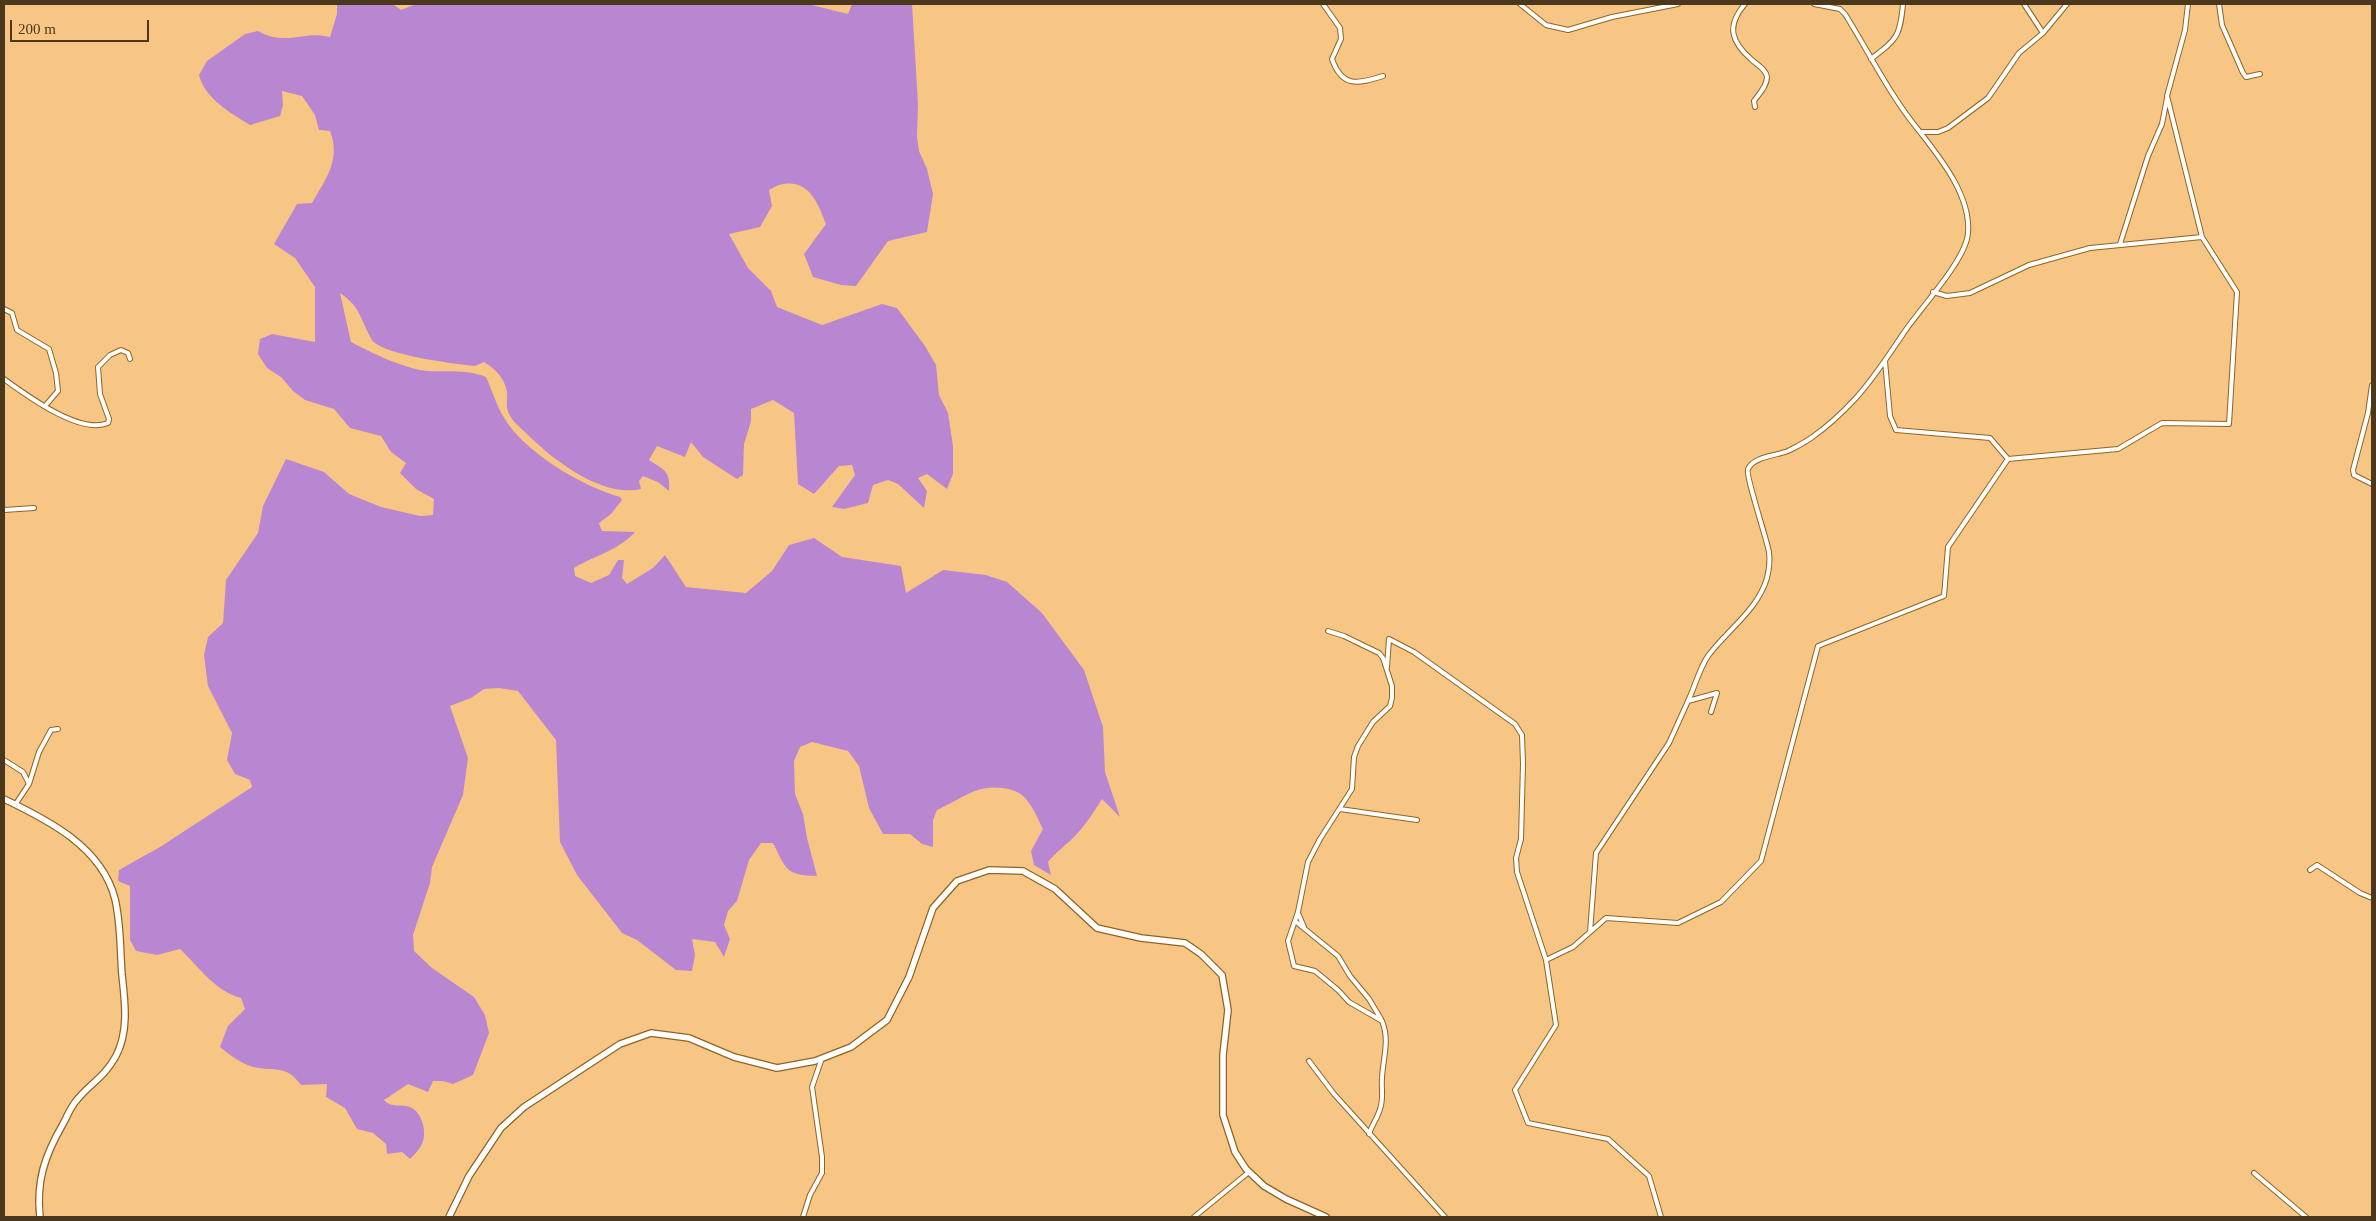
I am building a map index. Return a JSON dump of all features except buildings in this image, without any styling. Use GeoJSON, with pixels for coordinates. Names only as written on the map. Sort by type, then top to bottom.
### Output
{"type":"FeatureCollection","features":[{"type":"Feature","properties":{"kind":"main road"},"geometry":{"type":"LineString","coordinates":[[4,799],[44,818],[86,848],[108,882],[115,898],[126,1015],[122,1040],[116,1056],[102,1078],[76,1101],[48,1150],[40,1182],[40,1217]]}},
{"type":"Feature","properties":{"kind":"main road"},"geometry":{"type":"LineString","coordinates":[[449,1217],[469,1176],[501,1128],[524,1107],[620,1044],[651,1032],[689,1038],[734,1057],[777,1068],[822,1058],[851,1048],[887,1020],[909,978],[932,908],[957,881],[989,870],[1023,871],[1055,889],[1097,928],[1141,938],[1185,943],[1222,975],[1228,1010],[1223,1055],[1223,1115],[1235,1152],[1249,1172],[1264,1186],[1286,1199],[1326,1217]]}},
{"type":"Feature","properties":{"kind":"street"},"geometry":{"type":"LineString","coordinates":[[1323,4],[1340,28],[1341,39],[1332,59],[1336,72],[1345,79],[1360,83],[1383,76]]}},
{"type":"Feature","properties":{"kind":"street"},"geometry":{"type":"LineString","coordinates":[[1520,4],[1546,24],[1568,30],[1612,17],[1678,4]]}},
{"type":"Feature","properties":{"kind":"street"},"geometry":{"type":"LineString","coordinates":[[1745,4],[1735,16],[1732,30],[1734,40],[1750,59],[1764,70],[1767,77],[1765,86],[1754,101],[1755,107]]}},
{"type":"Feature","properties":{"kind":"street"},"geometry":{"type":"LineString","coordinates":[[1590,932],[1596,853],[1669,743],[1704,662],[1743,617],[1767,579],[1769,552],[1756,499],[1746,474],[1747,469],[1758,459],[1785,452],[1812,437],[1856,398],[1885,361],[1957,260],[1967,238],[1968,226],[1962,201],[1950,173],[1906,115],[1871,60],[1845,14],[1832,5],[1814,4]]}},
{"type":"Feature","properties":{"kind":"street"},"geometry":{"type":"LineString","coordinates":[[1871,60],[1889,45],[1901,29],[1903,4]]}},
{"type":"Feature","properties":{"kind":"street"},"geometry":{"type":"LineString","coordinates":[[2024,4],[2043,33]]}},
{"type":"Feature","properties":{"kind":"street"},"geometry":{"type":"LineString","coordinates":[[1920,132],[1938,132],[1948,128],[1988,98],[2018,53],[2043,33],[2068,4]]}},
{"type":"Feature","properties":{"kind":"street"},"geometry":{"type":"LineString","coordinates":[[2120,244],[2148,156],[2162,124],[2167,96],[2185,30],[2188,4]]}},
{"type":"Feature","properties":{"kind":"street"},"geometry":{"type":"LineString","coordinates":[[2219,4],[2225,33],[2243,73],[2246,77],[2260,74]]}},
{"type":"Feature","properties":{"kind":"street"},"geometry":{"type":"LineString","coordinates":[[2008,459],[2118,449],[2162,423],[2229,424],[2237,292],[2202,237],[2167,96]]}},
{"type":"Feature","properties":{"kind":"street"},"geometry":{"type":"LineString","coordinates":[[1933,292],[1947,296],[1970,293],[2029,265],[2090,248],[2202,237]]}},
{"type":"Feature","properties":{"kind":"street"},"geometry":{"type":"LineString","coordinates":[[4,309],[12,313],[17,330],[49,349],[56,373],[58,391],[45,406]]}},
{"type":"Feature","properties":{"kind":"street"},"geometry":{"type":"LineString","coordinates":[[4,379],[60,416],[95,425],[108,423],[97,382],[98,367],[110,355],[120,350],[128,352],[130,359]]}},
{"type":"Feature","properties":{"kind":"street"},"geometry":{"type":"LineString","coordinates":[[1885,361],[1890,416],[1896,430],[1990,438],[2008,459]]}},
{"type":"Feature","properties":{"kind":"street"},"geometry":{"type":"LineString","coordinates":[[2372,385],[2368,414],[2353,470],[2354,475],[2372,484]]}},
{"type":"Feature","properties":{"kind":"street"},"geometry":{"type":"LineString","coordinates":[[1546,960],[1573,947],[1606,918],[1678,923],[1721,902],[1761,861],[1818,646],[1944,596],[1948,547],[2008,459]]}},
{"type":"Feature","properties":{"kind":"street"},"geometry":{"type":"LineString","coordinates":[[4,510],[34,508]]}},
{"type":"Feature","properties":{"kind":"street"},"geometry":{"type":"LineString","coordinates":[[1328,631],[1373,649],[1383,658],[1393,692],[1390,706],[1374,722],[1358,746],[1354,757],[1352,789],[1320,839],[1308,862],[1298,912],[1288,944],[1294,966],[1315,970],[1338,990],[1348,1002],[1382,1021]]}},
{"type":"Feature","properties":{"kind":"street"},"geometry":{"type":"LineString","coordinates":[[1386,670],[1389,639],[1414,652],[1508,718],[1515,724],[1522,735],[1523,764],[1520,839],[1516,858],[1517,872],[1546,960],[1556,1025],[1515,1090],[1528,1122],[1608,1139],[1649,1176],[1661,1217]]}},
{"type":"Feature","properties":{"kind":"street"},"geometry":{"type":"LineString","coordinates":[[1688,701],[1718,693],[1712,712]]}},
{"type":"Feature","properties":{"kind":"street"},"geometry":{"type":"LineString","coordinates":[[15,805],[29,784],[39,752],[51,730],[58,729]]}},
{"type":"Feature","properties":{"kind":"street"},"geometry":{"type":"LineString","coordinates":[[4,760],[22,772],[29,784]]}},
{"type":"Feature","properties":{"kind":"street"},"geometry":{"type":"LineString","coordinates":[[1340,809],[1417,820]]}},
{"type":"Feature","properties":{"kind":"street"},"geometry":{"type":"LineString","coordinates":[[2310,870],[2317,865],[2360,893],[2372,898]]}},
{"type":"Feature","properties":{"kind":"street"},"geometry":{"type":"LineString","coordinates":[[1298,912],[1304,927]]}},
{"type":"Feature","properties":{"kind":"street"},"geometry":{"type":"LineString","coordinates":[[1295,921],[1338,956],[1350,976],[1370,999],[1382,1021],[1387,1045],[1382,1079],[1383,1096],[1380,1110],[1369,1134]]}},
{"type":"Feature","properties":{"kind":"street"},"geometry":{"type":"LineString","coordinates":[[803,1217],[810,1195],[822,1173],[822,1158],[812,1087],[822,1058]]}},
{"type":"Feature","properties":{"kind":"street"},"geometry":{"type":"LineString","coordinates":[[1309,1061],[1334,1094],[1445,1217]]}},
{"type":"Feature","properties":{"kind":"street"},"geometry":{"type":"LineString","coordinates":[[1194,1217],[1249,1172]]}},
{"type":"Feature","properties":{"kind":"street"},"geometry":{"type":"LineString","coordinates":[[2254,1173],[2306,1217]]}},
{"type":"Feature","properties":{"kind":"shaded area"},"geometry":{"type":"Polygon","coordinates":[[[337,4],[393,4],[401,10],[416,4],[808,4],[848,14],[852,4],[912,4],[918,104],[917,137],[919,151],[927,169],[933,194],[927,232],[888,241],[856,286],[841,285],[813,277],[804,254],[826,224],[816,202],[807,190],[801,186],[782,184],[769,190],[772,206],[760,227],[729,234],[748,268],[771,291],[777,307],[822,325],[882,304],[897,308],[925,346],[936,365],[939,395],[948,413],[953,446],[953,474],[947,489],[927,474],[918,478],[927,491],[924,508],[898,484],[888,480],[873,485],[868,503],[844,509],[832,507],[855,475],[852,465],[839,466],[814,494],[798,484],[794,413],[773,400],[751,409],[751,421],[744,444],[743,475],[737,479],[703,457],[691,442],[685,457],[657,446],[649,460],[668,475],[669,491],[658,482],[643,476],[639,481],[641,489],[610,488],[579,475],[564,465],[517,425],[508,411],[507,392],[504,382],[488,364],[484,362],[475,366],[437,361],[404,354],[379,345],[372,340],[357,309],[340,293],[351,342],[400,364],[420,370],[465,372],[486,377],[503,416],[524,442],[555,466],[572,476],[620,497],[622,500],[611,514],[599,523],[602,531],[635,532],[622,544],[574,568],[575,576],[591,583],[609,575],[618,560],[624,560],[622,578],[627,584],[653,568],[665,555],[686,587],[746,593],[772,571],[789,545],[814,538],[842,557],[901,566],[906,593],[943,570],[986,575],[1007,582],[1042,613],[1084,670],[1103,727],[1105,772],[1120,817],[1102,799],[1078,833],[1048,862],[1051,875],[1034,865],[1031,851],[1043,829],[1029,802],[1016,791],[995,787],[987,788],[970,793],[937,810],[933,820],[933,847],[922,844],[910,834],[883,834],[869,808],[859,766],[848,751],[812,742],[800,747],[794,761],[795,794],[803,814],[817,876],[793,872],[785,865],[773,843],[761,843],[749,860],[737,901],[728,911],[724,925],[730,939],[724,957],[715,942],[692,939],[695,955],[692,971],[676,970],[637,940],[622,933],[577,875],[560,842],[556,740],[518,691],[499,688],[484,689],[471,698],[450,706],[468,758],[463,795],[432,867],[430,883],[413,935],[414,951],[432,968],[474,997],[485,1015],[489,1033],[473,1075],[453,1084],[433,1081],[428,1092],[408,1084],[384,1100],[393,1105],[410,1107],[421,1119],[424,1130],[423,1141],[419,1150],[410,1159],[402,1152],[387,1154],[386,1144],[373,1133],[357,1129],[345,1108],[326,1097],[327,1084],[301,1085],[296,1078],[285,1071],[253,1067],[235,1058],[220,1047],[228,1026],[245,1009],[241,998],[232,995],[215,984],[180,949],[157,955],[136,951],[130,940],[130,886],[118,881],[119,870],[160,847],[252,787],[250,780],[235,774],[227,760],[232,733],[208,686],[204,655],[208,637],[223,623],[226,580],[258,533],[263,506],[286,459],[324,472],[349,494],[381,507],[420,516],[433,515],[434,499],[416,489],[400,473],[406,463],[391,452],[381,436],[350,428],[334,409],[305,400],[293,391],[281,377],[267,368],[258,354],[260,339],[272,334],[315,342],[315,287],[295,258],[274,244],[297,204],[312,203],[327,177],[334,151],[330,131],[319,130],[315,115],[302,96],[282,91],[283,105],[280,116],[250,125],[220,105],[202,84],[199,75],[207,61],[245,34],[258,31],[278,38],[311,35],[330,37],[337,14],[337,4]]]}}]}
